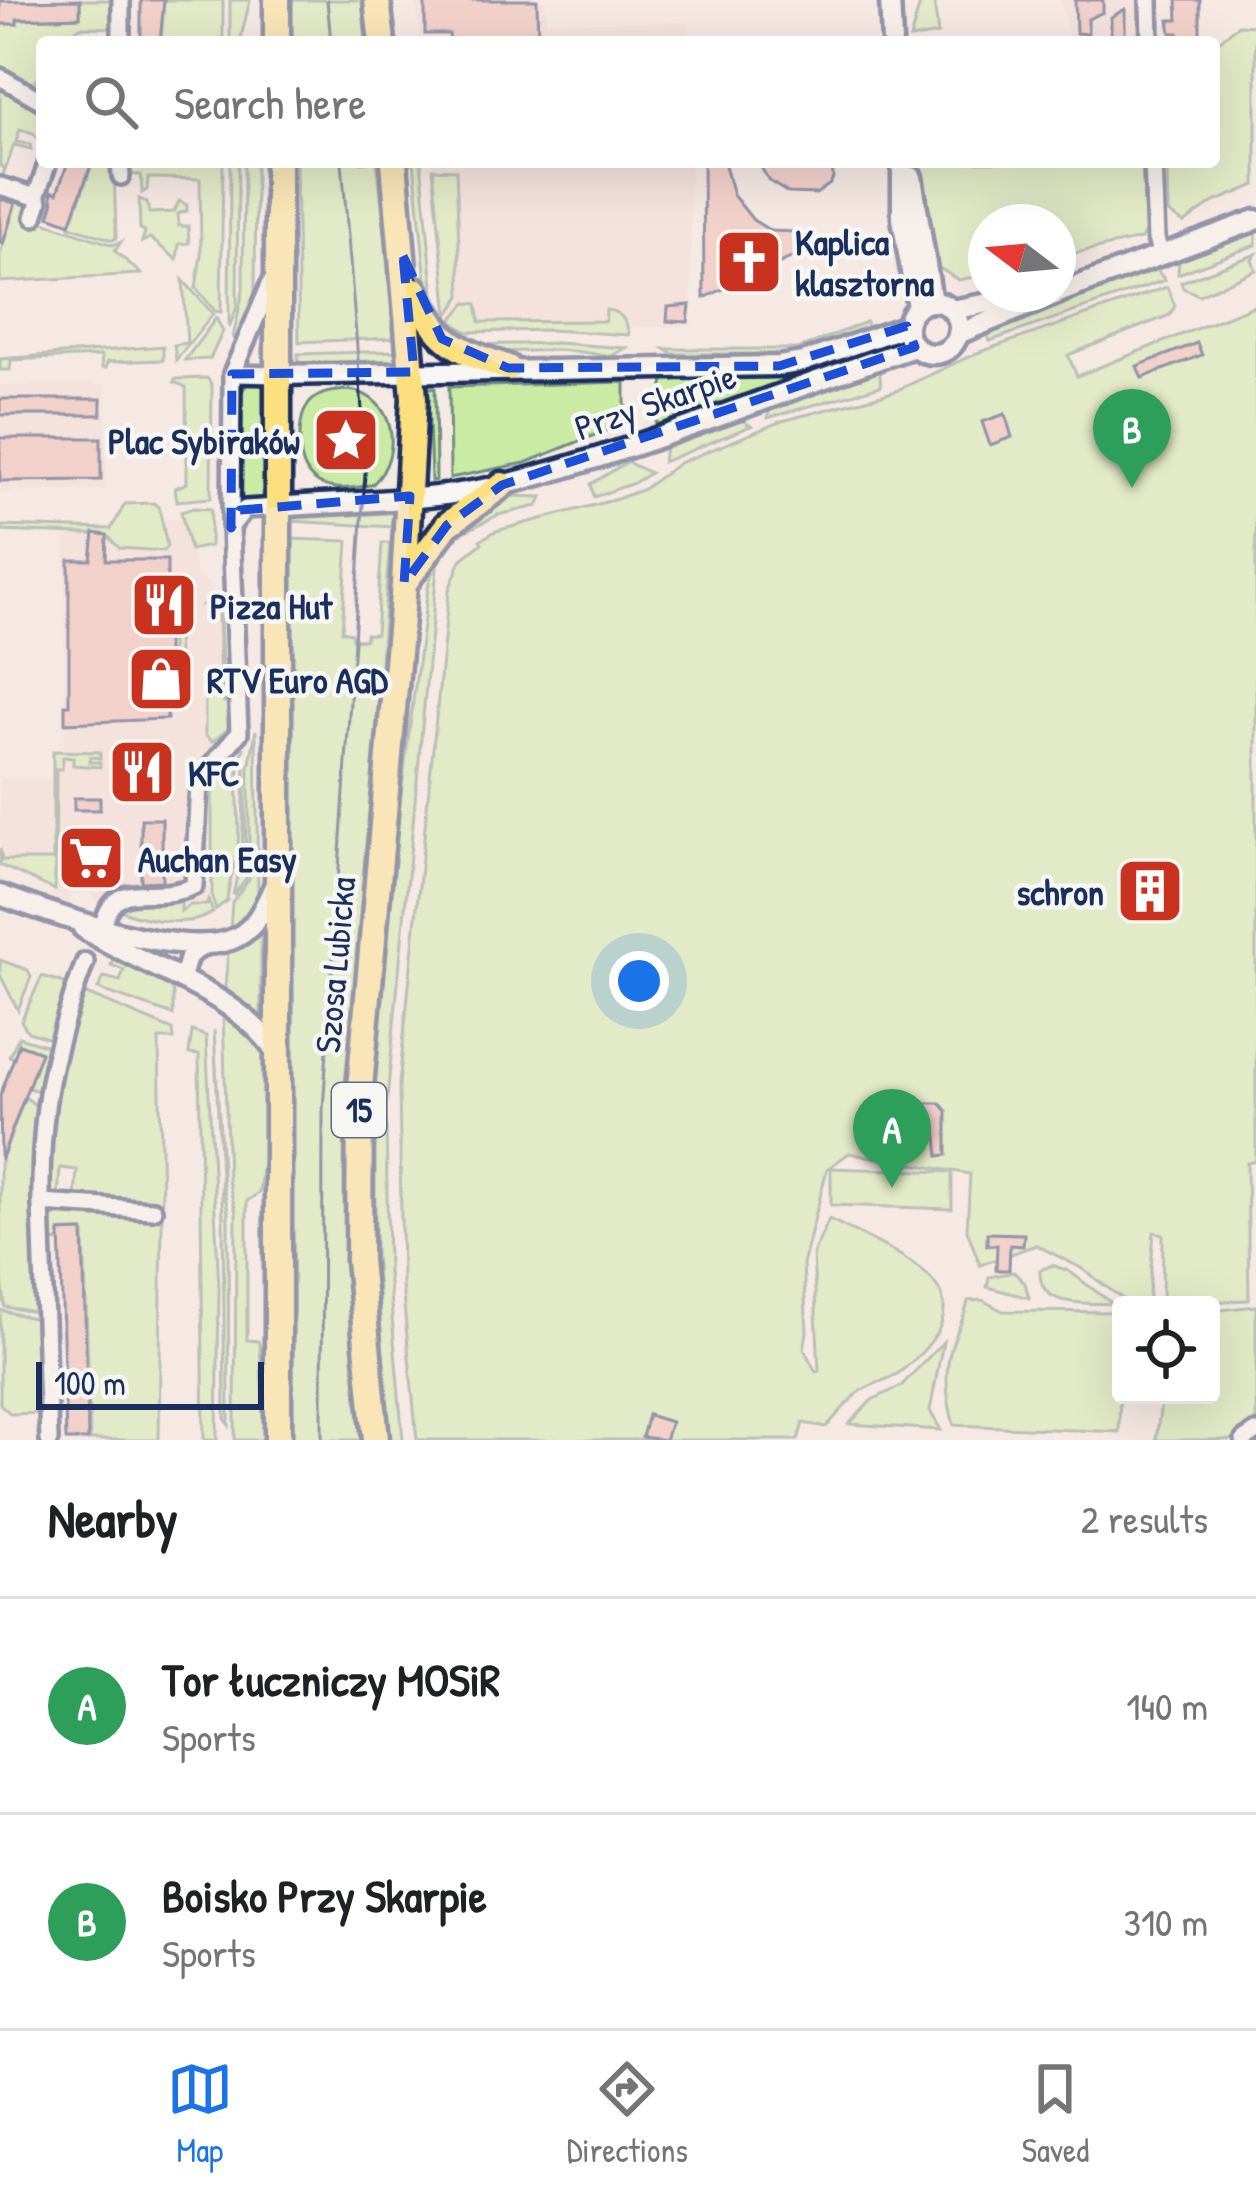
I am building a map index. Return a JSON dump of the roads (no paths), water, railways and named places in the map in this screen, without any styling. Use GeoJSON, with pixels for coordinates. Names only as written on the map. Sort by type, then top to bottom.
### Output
{"type":"FeatureCollection","features":[{"type":"Feature","properties":{"kind":"main road"},"geometry":{"type":"LineString","coordinates":[[277,0],[277,36]]}},
{"type":"Feature","properties":{"kind":"main road"},"geometry":{"type":"LineString","coordinates":[[377,0],[381,36]]}},
{"type":"Feature","properties":{"kind":"main road"},"geometry":{"type":"LineString","coordinates":[[278,168],[278,507]]}},
{"type":"Feature","properties":{"kind":"main road","name":"15"},"geometry":{"type":"LineString","coordinates":[[395,168],[414,372],[410,496]]}},
{"type":"Feature","properties":{"kind":"main road"},"geometry":{"type":"LineString","coordinates":[[403,256],[429,321],[442,339],[458,350],[508,368]]}},
{"type":"Feature","properties":{"kind":"main road"},"geometry":{"type":"LineString","coordinates":[[404,584],[447,525],[502,485]]}},
{"type":"Feature","properties":{"kind":"main road","name":"Szosa Lubicka"},"geometry":{"type":"LineString","coordinates":[[376,1440],[359,1261],[360,1088],[410,496]]}},
{"type":"Feature","properties":{"kind":"main road","name":"Szosa Lubicka"},"geometry":{"type":"LineString","coordinates":[[278,507],[278,1440]]}},
{"type":"Feature","properties":{"kind":"street"},"geometry":{"type":"LineString","coordinates":[[121,0],[121,36]]}},
{"type":"Feature","properties":{"kind":"street"},"geometry":{"type":"LineString","coordinates":[[890,0],[892,36]]}},
{"type":"Feature","properties":{"kind":"street"},"geometry":{"type":"LineString","coordinates":[[1149,0],[1150,36]]}},
{"type":"Feature","properties":{"kind":"street"},"geometry":{"type":"LineString","coordinates":[[0,77],[36,98]]}},
{"type":"Feature","properties":{"kind":"street"},"geometry":{"type":"LineString","coordinates":[[36,197],[46,168]]}},
{"type":"Feature","properties":{"kind":"street"},"geometry":{"type":"LineString","coordinates":[[906,168],[902,218],[921,300]]}},
{"type":"Feature","properties":{"kind":"street"},"geometry":{"type":"LineString","coordinates":[[1153,168],[1155,232],[1161,255]]}},
{"type":"Feature","properties":{"kind":"street"},"geometry":{"type":"LineString","coordinates":[[0,186],[36,197],[34,217]]}},
{"type":"Feature","properties":{"kind":"street"},"geometry":{"type":"LineString","coordinates":[[1076,286],[1256,220]]}},
{"type":"Feature","properties":{"kind":"street"},"geometry":{"type":"LineString","coordinates":[[100,933],[104,911],[113,899],[126,894],[177,893],[194,886],[199,781],[236,739],[240,724],[231,528],[232,374],[278,267]]}},
{"type":"Feature","properties":{"kind":"street"},"geometry":{"type":"LineString","coordinates":[[921,300],[951,310],[968,307]]}},
{"type":"Feature","properties":{"kind":"street"},"geometry":{"type":"LineString","coordinates":[[921,300],[899,328],[927,353],[941,353],[952,346],[958,321],[951,310]]}},
{"type":"Feature","properties":{"kind":"street"},"geometry":{"type":"LineString","coordinates":[[958,334],[1011,312]]}},
{"type":"Feature","properties":{"kind":"street","name":"Przy Skarpie"},"geometry":{"type":"LineString","coordinates":[[414,372],[779,366],[899,328]]}},
{"type":"Feature","properties":{"kind":"street","name":"Przy Skarpie"},"geometry":{"type":"LineString","coordinates":[[410,496],[502,485],[630,450],[784,390],[915,347]]}},
{"type":"Feature","properties":{"kind":"street"},"geometry":{"type":"LineString","coordinates":[[232,374],[279,366],[414,372]]}},
{"type":"Feature","properties":{"kind":"street"},"geometry":{"type":"LineString","coordinates":[[231,528],[245,509],[410,496]]}},
{"type":"Feature","properties":{"kind":"street"},"geometry":{"type":"LineString","coordinates":[[100,933],[154,940],[237,938],[275,884]]}},
{"type":"Feature","properties":{"kind":"street"},"geometry":{"type":"LineString","coordinates":[[0,895],[100,933],[182,979],[222,1003],[276,1051]]}},
{"type":"Feature","properties":{"kind":"street"},"geometry":{"type":"LineString","coordinates":[[182,979],[189,956],[212,942]]}},
{"type":"Feature","properties":{"kind":"street"},"geometry":{"type":"LineString","coordinates":[[49,1440],[40,1138],[56,1044],[85,962]]}},
{"type":"Feature","properties":{"kind":"street"},"geometry":{"type":"LineString","coordinates":[[40,1202],[153,1210]]}},
{"type":"Feature","properties":{"kind":"street"},"geometry":{"type":"LineString","coordinates":[[1244,1440],[1256,1432]]}},
{"type":"Feature","properties":{"kind":"tram line"},"geometry":{"type":"LineString","coordinates":[[327,0],[330,36]]}},
{"type":"Feature","properties":{"kind":"tram line"},"geometry":{"type":"LineString","coordinates":[[322,1440],[323,1110],[366,459],[342,168]]}},
{"type":"Feature","properties":{"kind":"place","name":"Kaplica klasztorna"},"geometry":{"type":"Point","coordinates":[749,262]}},
{"type":"Feature","properties":{"kind":"place","name":"Plac Sybiraków"},"geometry":{"type":"Point","coordinates":[346,440]}},
{"type":"Feature","properties":{"kind":"place","name":"Boisko Przy Skarpie"},"geometry":{"type":"Point","coordinates":[1132,488]}},
{"type":"Feature","properties":{"kind":"place","name":"Pizza Hut"},"geometry":{"type":"Point","coordinates":[164,605]}},
{"type":"Feature","properties":{"kind":"place","name":"RTV Euro AGD"},"geometry":{"type":"Point","coordinates":[161,679]}},
{"type":"Feature","properties":{"kind":"place","name":"KFC"},"geometry":{"type":"Point","coordinates":[142,772]}},
{"type":"Feature","properties":{"kind":"place","name":"Auchan Easy"},"geometry":{"type":"Point","coordinates":[91,858]}},
{"type":"Feature","properties":{"kind":"place","name":"schron"},"geometry":{"type":"Point","coordinates":[1150,891]}},
{"type":"Feature","properties":{"kind":"place","name":"Tor łuczniczy MOSiR"},"geometry":{"type":"Point","coordinates":[892,1188]}}]}
